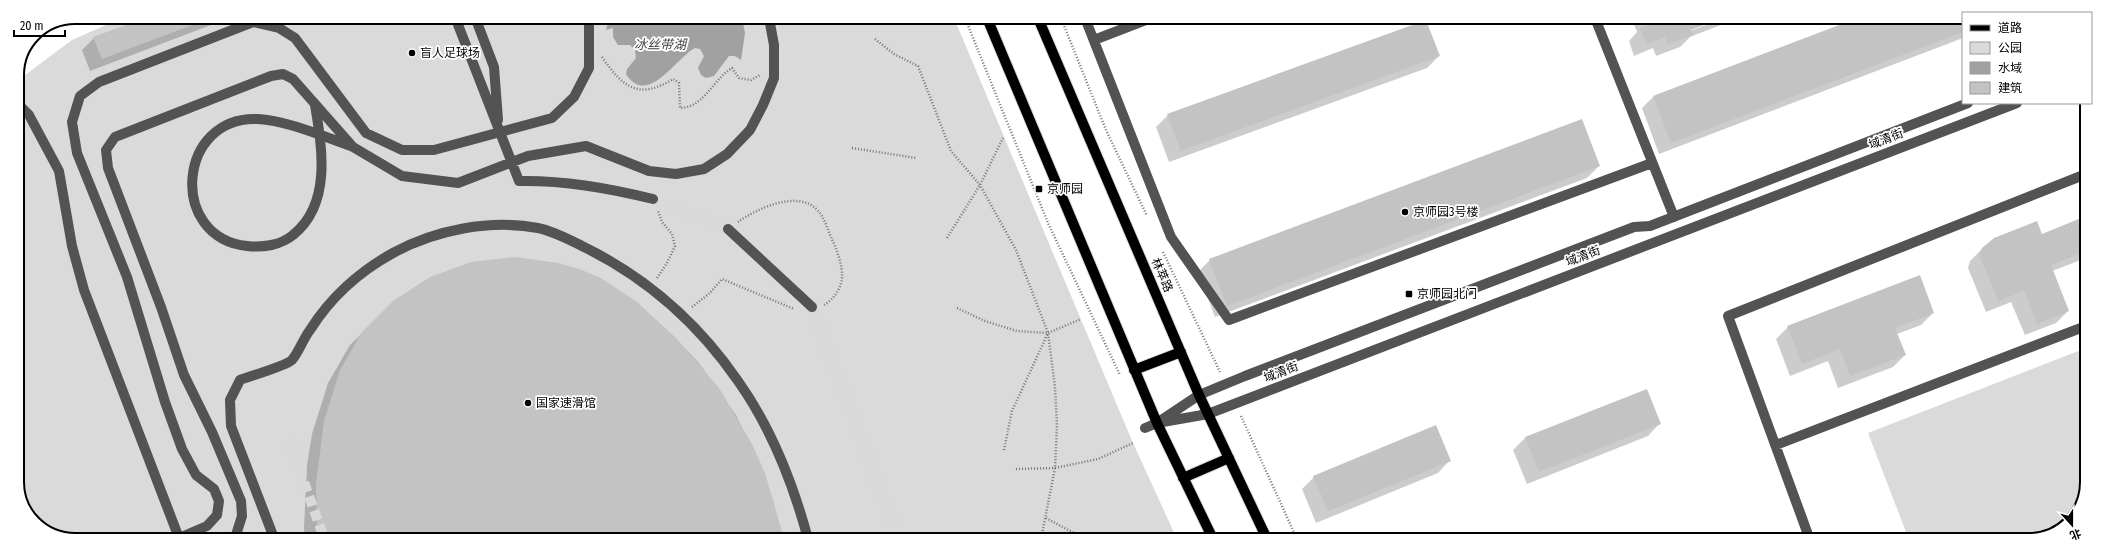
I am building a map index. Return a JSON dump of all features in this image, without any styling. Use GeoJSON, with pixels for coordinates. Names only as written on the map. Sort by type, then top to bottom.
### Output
{"type":"FeatureCollection","features":[{"type":"Feature","properties":{"kind":"main road"},"geometry":{"type":"LineString","coordinates":[[990,24],[1134,370],[1157,423],[1210,533]]}},
{"type":"Feature","properties":{"kind":"main road","name":"林萃路"},"geometry":{"type":"LineString","coordinates":[[1041,24],[1199,395],[1264,533]]}},
{"type":"Feature","properties":{"kind":"main road"},"geometry":{"type":"LineString","coordinates":[[1134,370],[1181,352]]}},
{"type":"Feature","properties":{"kind":"main road"},"geometry":{"type":"LineString","coordinates":[[1184,478],[1229,458]]}},
{"type":"Feature","properties":{"kind":"street"},"geometry":{"type":"LineString","coordinates":[[191,533],[207,526],[217,515],[219,501],[214,489],[196,475],[182,449],[165,402],[127,277],[78,153],[72,122],[80,96],[99,82],[248,24]]}},
{"type":"Feature","properties":{"kind":"street"},"geometry":{"type":"LineString","coordinates":[[262,24],[279,28],[295,38],[366,133],[402,150],[434,150],[552,118],[574,97],[588,68],[589,24]]}},
{"type":"Feature","properties":{"kind":"street"},"geometry":{"type":"LineString","coordinates":[[458,24],[519,181],[548,181],[580,184],[655,203]]}},
{"type":"Feature","properties":{"kind":"street"},"geometry":{"type":"LineString","coordinates":[[478,24],[494,67],[499,132]]}},
{"type":"Feature","properties":{"kind":"street"},"geometry":{"type":"LineString","coordinates":[[315,105],[320,135],[319,197],[308,220],[290,237],[267,246],[241,246],[218,235],[201,217],[192,194],[193,169],[203,146],[221,128],[232,122],[257,118],[270,120],[320,135],[353,147],[402,176],[458,183],[528,156],[586,146],[649,171],[676,174],[704,169],[727,154],[750,130],[763,105],[774,78],[774,45],[770,24]]}},
{"type":"Feature","properties":{"kind":"street"},"geometry":{"type":"LineString","coordinates":[[1087,24],[1171,237],[1229,320],[1652,163]]}},
{"type":"Feature","properties":{"kind":"street"},"geometry":{"type":"LineString","coordinates":[[1094,40],[1135,24]]}},
{"type":"Feature","properties":{"kind":"street"},"geometry":{"type":"LineString","coordinates":[[1597,24],[1674,217]]}},
{"type":"Feature","properties":{"kind":"street"},"geometry":{"type":"LineString","coordinates":[[237,533],[242,516],[241,501],[212,432],[184,375],[161,307],[108,168],[106,150],[115,137],[270,76],[283,74],[293,79],[353,147]]}},
{"type":"Feature","properties":{"kind":"street","name":"域清街"},"geometry":{"type":"LineString","coordinates":[[1145,428],[1157,423],[1199,395],[1245,376],[1634,227],[1650,226],[1674,217],[1965,104]]}},
{"type":"Feature","properties":{"kind":"street","name":"域清街"},"geometry":{"type":"LineString","coordinates":[[1157,423],[1208,414],[2014,104]]}},
{"type":"Feature","properties":{"kind":"street"},"geometry":{"type":"LineString","coordinates":[[24,110],[29,115],[59,171],[72,246],[84,290],[177,533]]}},
{"type":"Feature","properties":{"kind":"street"},"geometry":{"type":"LineString","coordinates":[[1807,533],[1728,316],[2080,176]]}},
{"type":"Feature","properties":{"kind":"street"},"geometry":{"type":"LineString","coordinates":[[272,533],[231,426],[230,400],[240,380],[291,362],[323,312],[344,289],[374,265],[393,253],[436,235],[478,227],[519,226],[540,229],[569,240],[625,269],[650,287],[682,314],[718,354],[758,412],[788,474],[806,533]]}},
{"type":"Feature","properties":{"kind":"street"},"geometry":{"type":"LineString","coordinates":[[728,229],[815,307]]}},
{"type":"Feature","properties":{"kind":"street"},"geometry":{"type":"LineString","coordinates":[[1776,445],[2080,328]]}},
{"type":"Feature","properties":{"kind":"path"},"geometry":{"type":"LineString","coordinates":[[967,24],[1048,223],[1122,378]]}},
{"type":"Feature","properties":{"kind":"path"},"geometry":{"type":"LineString","coordinates":[[1063,24],[1106,130],[1147,217]]}},
{"type":"Feature","properties":{"kind":"path"},"geometry":{"type":"LineString","coordinates":[[875,39],[894,54],[918,66],[951,151],[980,185],[1016,250],[1048,333],[1055,386],[1057,425],[1055,468],[1042,533]]}},
{"type":"Feature","properties":{"kind":"path"},"geometry":{"type":"LineString","coordinates":[[602,55],[611,70],[629,87],[648,91],[660,87],[673,79],[679,83],[680,108],[691,107],[704,96],[723,73],[732,68],[739,78],[751,80],[774,66]]}},
{"type":"Feature","properties":{"kind":"path"},"geometry":{"type":"LineString","coordinates":[[947,238],[980,185],[1003,138]]}},
{"type":"Feature","properties":{"kind":"path"},"geometry":{"type":"LineString","coordinates":[[852,148],[916,158]]}},
{"type":"Feature","properties":{"kind":"path"},"geometry":{"type":"LineString","coordinates":[[728,229],[752,211],[778,203],[798,201],[808,204],[817,210],[834,242],[842,277],[837,292],[826,303],[815,307]]}},
{"type":"Feature","properties":{"kind":"path"},"geometry":{"type":"LineString","coordinates":[[650,287],[667,263],[675,246],[672,234],[662,222],[655,203]]}},
{"type":"Feature","properties":{"kind":"path"},"geometry":{"type":"LineString","coordinates":[[1160,246],[1226,385]]}},
{"type":"Feature","properties":{"kind":"path"},"geometry":{"type":"LineString","coordinates":[[682,314],[710,293],[722,279],[788,308],[799,310]]}},
{"type":"Feature","properties":{"kind":"path"},"geometry":{"type":"LineString","coordinates":[[957,308],[985,321],[1017,331],[1048,333],[1081,319]]}},
{"type":"Feature","properties":{"kind":"path"},"geometry":{"type":"LineString","coordinates":[[1004,450],[1012,411],[1048,333]]}},
{"type":"Feature","properties":{"kind":"path"},"geometry":{"type":"LineString","coordinates":[[1235,403],[1294,533]]}},
{"type":"Feature","properties":{"kind":"path"},"geometry":{"type":"LineString","coordinates":[[1016,469],[1055,468],[1098,459],[1133,443]]}},
{"type":"Feature","properties":{"kind":"path"},"geometry":{"type":"LineString","coordinates":[[1046,518],[1074,533]]}},
{"type":"Feature","properties":{"kind":"green space","name":"国家速滑馆"},"geometry":{"type":"Polygon","coordinates":[[[108,24],[957,24],[1133,443],[1174,533],[68,533],[52,528],[41,520],[33,510],[28,502],[24,485],[24,76],[72,40],[108,24]]]}},
{"type":"Feature","properties":{"kind":"green space"},"geometry":{"type":"Polygon","coordinates":[[[2080,350],[2080,489],[2075,505],[2052,505],[2052,528],[2039,532],[1906,533],[1868,433],[2080,350]]]}},
{"type":"Feature","properties":{"kind":"water","name":"冰丝带湖"},"geometry":{"type":"Polygon","coordinates":[[[608,24],[743,24],[745,33],[741,60],[735,56],[729,56],[714,76],[706,78],[701,75],[698,68],[704,56],[700,49],[695,48],[662,77],[643,86],[634,83],[626,74],[627,69],[636,58],[635,50],[630,45],[618,45],[613,37],[613,28],[606,30],[608,24]]]}},
{"type":"Feature","properties":{"kind":"building"},"geometry":{"type":"Polygon","coordinates":[[[128,24],[195,24],[102,59],[93,37],[128,24]]]}},
{"type":"Feature","properties":{"kind":"building"},"geometry":{"type":"Polygon","coordinates":[[[1415,24],[1428,24],[1440,56],[1181,151],[1167,114],[1415,24]]]}},
{"type":"Feature","properties":{"kind":"building"},"geometry":{"type":"Polygon","coordinates":[[[1651,24],[1707,24],[1691,30],[1693,35],[1668,44],[1665,37],[1646,44],[1640,28],[1651,24]]]}},
{"type":"Feature","properties":{"kind":"building"},"geometry":{"type":"Polygon","coordinates":[[[1842,24],[1962,24],[1962,32],[1671,143],[1653,96],[1842,24]]]}},
{"type":"Feature","properties":{"kind":"building","name":"京师园3号楼"},"geometry":{"type":"Polygon","coordinates":[[[1582,119],[1600,166],[1227,306],[1209,259],[1582,119]]]}},
{"type":"Feature","properties":{"kind":"building"},"geometry":{"type":"Polygon","coordinates":[[[2080,218],[2080,253],[2051,265],[2069,311],[2037,324],[2024,291],[1998,301],[1979,255],[1982,248],[1994,238],[2037,221],[2042,234],[2080,218]]]}},
{"type":"Feature","properties":{"kind":"building","name":"国家速滑馆"},"geometry":{"type":"Polygon","coordinates":[[[515,257],[558,263],[599,277],[636,301],[676,338],[719,388],[752,444],[765,473],[782,533],[317,533],[316,484],[324,421],[340,370],[362,332],[393,301],[430,277],[471,262],[515,257]]]}},
{"type":"Feature","properties":{"kind":"building"},"geometry":{"type":"Polygon","coordinates":[[[1920,275],[1934,313],[1895,328],[1906,355],[1850,376],[1840,349],[1802,364],[1787,326],[1920,275]]]}},
{"type":"Feature","properties":{"kind":"building"},"geometry":{"type":"Polygon","coordinates":[[[1647,389],[1661,424],[1539,472],[1525,437],[1647,389]]]}},
{"type":"Feature","properties":{"kind":"building"},"geometry":{"type":"Polygon","coordinates":[[[1436,425],[1451,461],[1328,511],[1313,476],[1436,425]]]}},
{"type":"Feature","properties":{"kind":"tunnel"},"geometry":{"type":"LineString","coordinates":[[653,199],[728,229]]}},
{"type":"Feature","properties":{"kind":"tunnel"},"geometry":{"type":"LineString","coordinates":[[812,307],[897,533]]}},
{"type":"Feature","properties":{"kind":"tunnel"},"geometry":{"type":"LineString","coordinates":[[289,440],[322,533]]}},
{"type":"Feature","properties":{"kind":"place","name":"盲人足球场"},"geometry":{"type":"Point","coordinates":[412,53]}},
{"type":"Feature","properties":{"kind":"place","name":"京师园"},"geometry":{"type":"Point","coordinates":[1039,189]}},
{"type":"Feature","properties":{"kind":"place","name":"京师园3号楼"},"geometry":{"type":"Point","coordinates":[1405,212]}},
{"type":"Feature","properties":{"kind":"place","name":"京师园北门"},"geometry":{"type":"Point","coordinates":[1409,294]}},
{"type":"Feature","properties":{"kind":"place","name":"国家速滑馆"},"geometry":{"type":"Point","coordinates":[528,403]}}]}
